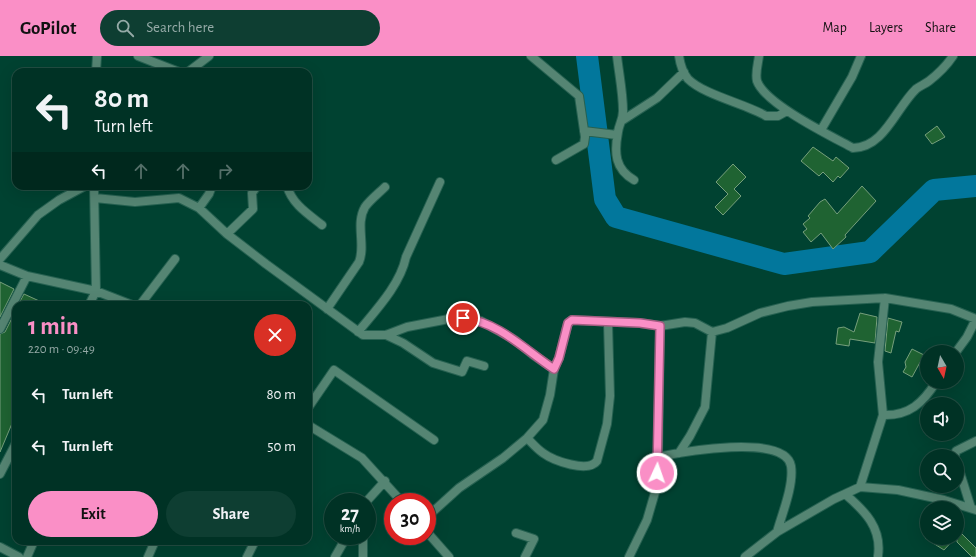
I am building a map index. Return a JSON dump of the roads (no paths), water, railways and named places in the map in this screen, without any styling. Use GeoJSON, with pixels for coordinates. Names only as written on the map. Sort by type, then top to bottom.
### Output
{"type":"FeatureCollection","features":[{"type":"Feature","properties":{"kind":"street"},"geometry":{"type":"LineString","coordinates":[[96,68],[97,56]]}},
{"type":"Feature","properties":{"kind":"street"},"geometry":{"type":"LineString","coordinates":[[138,56],[169,68]]}},
{"type":"Feature","properties":{"kind":"street"},"geometry":{"type":"LineString","coordinates":[[193,68],[209,56]]}},
{"type":"Feature","properties":{"kind":"street"},"geometry":{"type":"LineString","coordinates":[[531,56],[579,96],[585,131],[583,146],[556,160]]}},
{"type":"Feature","properties":{"kind":"street"},"geometry":{"type":"LineString","coordinates":[[616,56],[623,120],[617,135],[616,155],[618,166],[624,175],[634,180]]}},
{"type":"Feature","properties":{"kind":"street"},"geometry":{"type":"LineString","coordinates":[[679,56],[688,79],[702,88],[766,116],[778,116],[787,111]]}},
{"type":"Feature","properties":{"kind":"street"},"geometry":{"type":"LineString","coordinates":[[759,56],[757,80],[761,88],[795,117],[853,148],[864,148],[869,146],[887,127],[916,89],[930,80],[953,56]]}},
{"type":"Feature","properties":{"kind":"street"},"geometry":{"type":"LineString","coordinates":[[821,130],[852,77],[861,56]]}},
{"type":"Feature","properties":{"kind":"street"},"geometry":{"type":"LineString","coordinates":[[623,120],[657,98],[684,72]]}},
{"type":"Feature","properties":{"kind":"street"},"geometry":{"type":"LineString","coordinates":[[585,131],[617,135]]}},
{"type":"Feature","properties":{"kind":"street"},"geometry":{"type":"LineString","coordinates":[[358,332],[403,270],[406,257],[440,182]]}},
{"type":"Feature","properties":{"kind":"street"},"geometry":{"type":"LineString","coordinates":[[327,309],[359,262],[362,254],[360,229],[366,207],[385,187]]}},
{"type":"Feature","properties":{"kind":"street"},"geometry":{"type":"LineString","coordinates":[[0,259],[38,215],[59,200],[78,190]]}},
{"type":"Feature","properties":{"kind":"street"},"geometry":{"type":"LineString","coordinates":[[91,301],[96,291],[94,190]]}},
{"type":"Feature","properties":{"kind":"street"},"geometry":{"type":"LineString","coordinates":[[199,208],[210,190]]}},
{"type":"Feature","properties":{"kind":"street"},"geometry":{"type":"LineString","coordinates":[[228,234],[253,209],[252,193],[254,190]]}},
{"type":"Feature","properties":{"kind":"street"},"geometry":{"type":"LineString","coordinates":[[288,190],[300,207],[322,225]]}},
{"type":"Feature","properties":{"kind":"street"},"geometry":{"type":"LineString","coordinates":[[95,198],[135,202],[179,198],[199,208],[228,234],[327,309],[358,332],[368,336],[386,335],[422,324],[454,318],[472,319],[481,321],[515,340],[554,369]]}},
{"type":"Feature","properties":{"kind":"street"},"geometry":{"type":"LineString","coordinates":[[143,301],[175,259]]}},
{"type":"Feature","properties":{"kind":"street"},"geometry":{"type":"LineString","coordinates":[[0,265],[27,276],[96,291],[122,301]]}},
{"type":"Feature","properties":{"kind":"street"},"geometry":{"type":"LineString","coordinates":[[14,301],[27,276]]}},
{"type":"Feature","properties":{"kind":"street"},"geometry":{"type":"LineString","coordinates":[[860,487],[883,415],[878,362],[885,298]]}},
{"type":"Feature","properties":{"kind":"street"},"geometry":{"type":"LineString","coordinates":[[436,509],[459,488],[503,458],[527,438],[543,420],[547,411],[554,369],[559,358],[568,323],[575,320],[608,323],[640,323],[660,326],[673,323],[695,323],[712,332],[727,328],[760,313],[788,306],[812,302],[885,298],[951,309],[976,319],[961,345]]}},
{"type":"Feature","properties":{"kind":"street"},"geometry":{"type":"LineString","coordinates":[[0,329],[12,305]]}},
{"type":"Feature","properties":{"kind":"street"},"geometry":{"type":"LineString","coordinates":[[527,438],[543,453],[566,463],[588,467],[594,464],[597,460],[607,424],[610,390],[608,323]]}},
{"type":"Feature","properties":{"kind":"street"},"geometry":{"type":"LineString","coordinates":[[629,557],[647,520],[656,489],[658,457],[660,326]]}},
{"type":"Feature","properties":{"kind":"street"},"geometry":{"type":"LineString","coordinates":[[679,453],[690,436],[705,407],[712,332]]}},
{"type":"Feature","properties":{"kind":"street"},"geometry":{"type":"LineString","coordinates":[[386,335],[403,343],[433,363],[450,370],[462,372],[466,361],[484,366]]}},
{"type":"Feature","properties":{"kind":"street"},"geometry":{"type":"LineString","coordinates":[[312,402],[334,370],[434,440]]}},
{"type":"Feature","properties":{"kind":"street"},"geometry":{"type":"LineString","coordinates":[[883,415],[893,415],[906,411],[927,397],[932,389]]}},
{"type":"Feature","properties":{"kind":"street"},"geometry":{"type":"LineString","coordinates":[[312,428],[362,458],[395,493]]}},
{"type":"Feature","properties":{"kind":"street"},"geometry":{"type":"LineString","coordinates":[[960,449],[976,441]]}},
{"type":"Feature","properties":{"kind":"street"},"geometry":{"type":"LineString","coordinates":[[658,457],[730,447],[764,450],[783,455],[789,462],[791,473],[777,532]]}},
{"type":"Feature","properties":{"kind":"street"},"geometry":{"type":"LineString","coordinates":[[0,474],[12,456]]}},
{"type":"Feature","properties":{"kind":"street"},"geometry":{"type":"LineString","coordinates":[[374,493],[385,481]]}},
{"type":"Feature","properties":{"kind":"street"},"geometry":{"type":"LineString","coordinates":[[964,482],[974,509]]}},
{"type":"Feature","properties":{"kind":"street"},"geometry":{"type":"LineString","coordinates":[[745,557],[777,532],[860,487],[898,490],[974,509]]}},
{"type":"Feature","properties":{"kind":"street"},"geometry":{"type":"LineString","coordinates":[[846,494],[865,512],[874,527],[879,538],[878,556]]}},
{"type":"Feature","properties":{"kind":"street"},"geometry":{"type":"LineString","coordinates":[[516,533],[534,539],[526,557]]}},
{"type":"Feature","properties":{"kind":"street"},"geometry":{"type":"LineString","coordinates":[[436,542],[449,557]]}},
{"type":"Feature","properties":{"kind":"street"},"geometry":{"type":"LineString","coordinates":[[27,557],[32,545]]}},
{"type":"Feature","properties":{"kind":"street"},"geometry":{"type":"LineString","coordinates":[[148,557],[152,545]]}},
{"type":"Feature","properties":{"kind":"street"},"geometry":{"type":"LineString","coordinates":[[247,557],[253,545]]}},
{"type":"Feature","properties":{"kind":"street"},"geometry":{"type":"LineString","coordinates":[[335,557],[341,545]]}},
{"type":"Feature","properties":{"kind":"street"},"geometry":{"type":"LineString","coordinates":[[363,545],[363,557]]}},
{"type":"Feature","properties":{"kind":"street"},"geometry":{"type":"LineString","coordinates":[[0,547],[19,557]]}},
{"type":"Feature","properties":{"kind":"waterway"},"geometry":{"type":"LineString","coordinates":[[587,56],[605,199],[616,217],[784,264],[870,252],[934,190],[976,186]]}}]}
